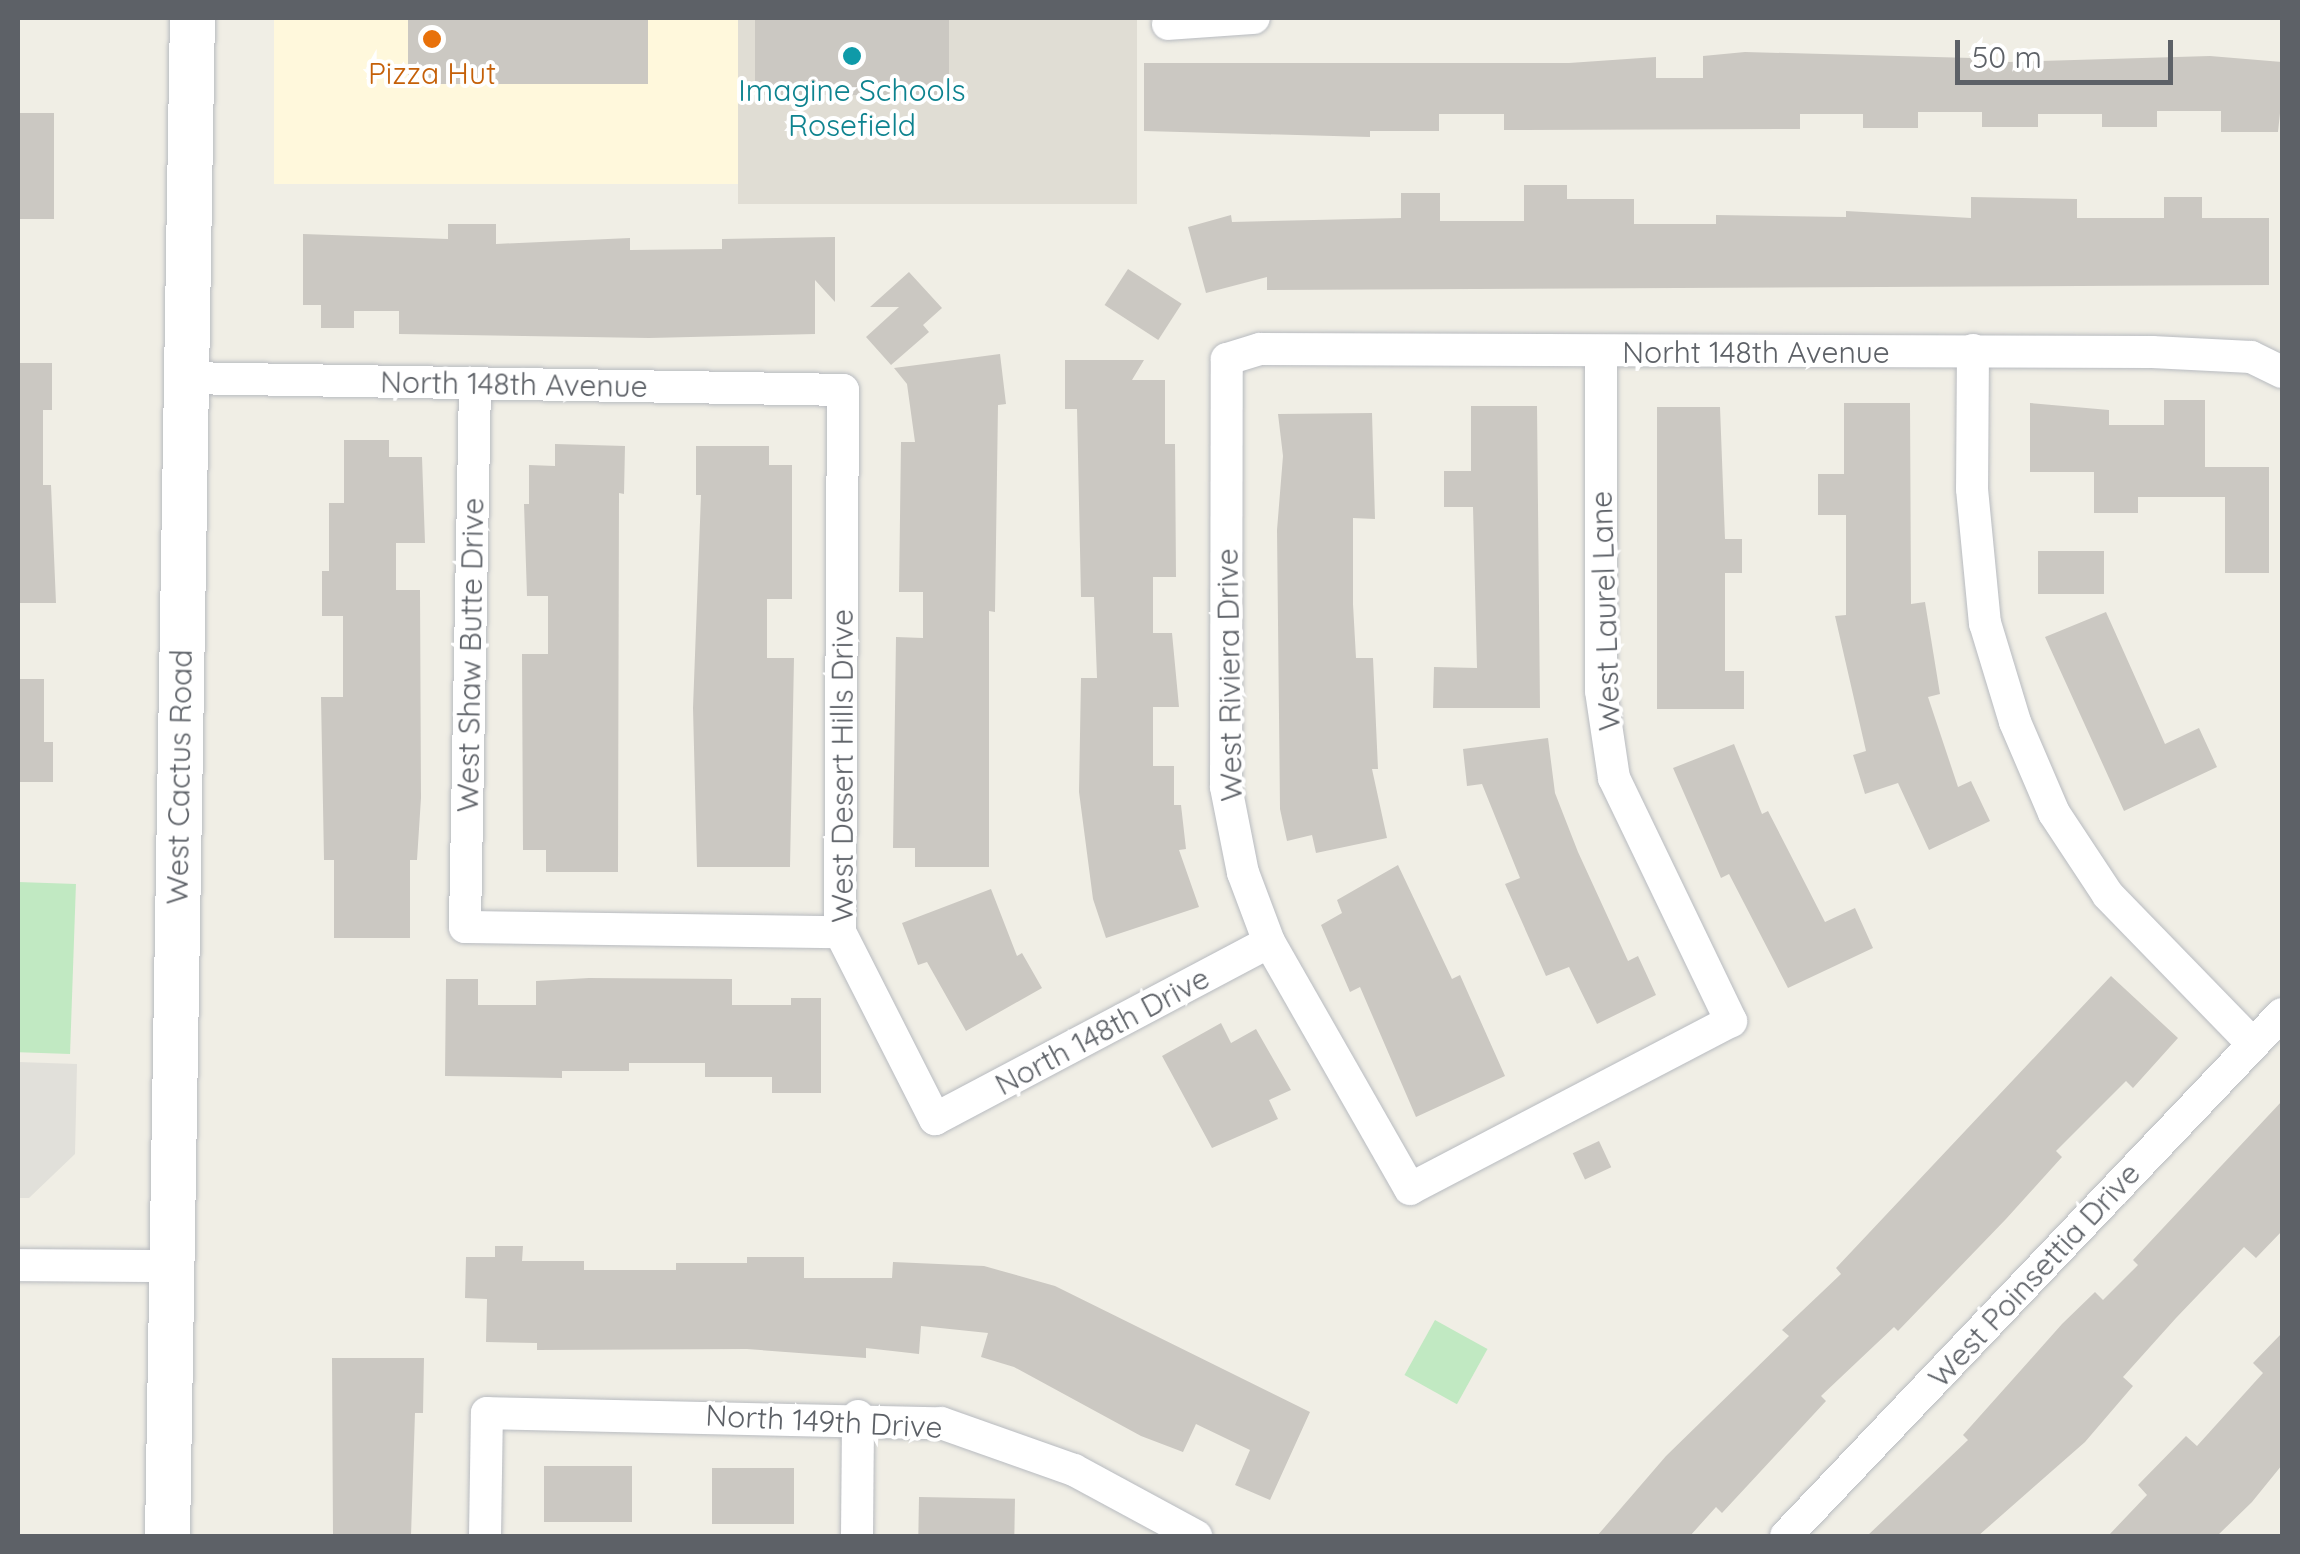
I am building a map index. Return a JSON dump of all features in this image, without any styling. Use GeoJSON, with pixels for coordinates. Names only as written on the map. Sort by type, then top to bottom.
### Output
{"type":"FeatureCollection","features":[{"type":"Feature","properties":{"kind":"main road","name":"West Cactus Road"},"geometry":{"type":"LineString","coordinates":[[167,1536],[192,18]]}},
{"type":"Feature","properties":{"kind":"street"},"geometry":{"type":"LineString","coordinates":[[1168,24],[1254,18]]}},
{"type":"Feature","properties":{"kind":"street","name":"Norht 148th Avenue"},"geometry":{"type":"LineString","coordinates":[[1227,359],[1260,349],[1601,354],[1973,350],[2252,357],[2282,372]]}},
{"type":"Feature","properties":{"kind":"street"},"geometry":{"type":"LineString","coordinates":[[1973,350],[1972,489],[1985,623],[2016,722],[2054,813],[2108,895],[2253,1044]]}},
{"type":"Feature","properties":{"kind":"street","name":"West Laurel Lane"},"geometry":{"type":"LineString","coordinates":[[1410,1188],[1730,1021],[1614,778],[1601,691],[1601,354]]}},
{"type":"Feature","properties":{"kind":"street","name":"West Riviera Drive"},"geometry":{"type":"LineString","coordinates":[[1227,359],[1226,787],[1243,873],[1269,942],[1410,1188]]}},
{"type":"Feature","properties":{"kind":"street","name":"North 148th Avenue"},"geometry":{"type":"LineString","coordinates":[[185,378],[844,390]]}},
{"type":"Feature","properties":{"kind":"street","name":"West Shaw Butte Drive"},"geometry":{"type":"LineString","coordinates":[[475,384],[465,927],[840,932]]}},
{"type":"Feature","properties":{"kind":"street","name":"West Desert Hills Drive"},"geometry":{"type":"LineString","coordinates":[[844,390],[840,932],[935,1119]]}},
{"type":"Feature","properties":{"kind":"street","name":"North 148th Drive"},"geometry":{"type":"LineString","coordinates":[[935,1119],[1269,942]]}},
{"type":"Feature","properties":{"kind":"street","name":"West Poinsettia Drive"},"geometry":{"type":"LineString","coordinates":[[1786,1536],[2282,1014]]}},
{"type":"Feature","properties":{"kind":"street"},"geometry":{"type":"LineString","coordinates":[[18,1265],[172,1266]]}},
{"type":"Feature","properties":{"kind":"street","name":"North 149th Drive"},"geometry":{"type":"LineString","coordinates":[[485,1536],[487,1413],[858,1416],[941,1423],[993,1437],[1074,1470],[1196,1536]]}},
{"type":"Feature","properties":{"kind":"street"},"geometry":{"type":"LineString","coordinates":[[856,1536],[858,1416]]}},
{"type":"Feature","properties":{"kind":"shaded area"},"geometry":{"type":"Polygon","coordinates":[[[274,18],[738,18],[738,184],[274,184],[274,18]]]}},
{"type":"Feature","properties":{"kind":"shaded area"},"geometry":{"type":"Polygon","coordinates":[[[738,18],[1137,18],[1137,204],[738,204],[738,18]]]}},
{"type":"Feature","properties":{"kind":"shaded area"},"geometry":{"type":"Polygon","coordinates":[[[18,1062],[77,1064],[75,1154],[29,1198],[18,1198],[18,1062]]]}},
{"type":"Feature","properties":{"kind":"green space"},"geometry":{"type":"Polygon","coordinates":[[[18,882],[76,884],[70,1054],[18,1052],[18,882]]]}},
{"type":"Feature","properties":{"kind":"green space"},"geometry":{"type":"Polygon","coordinates":[[[1435,1320],[1487,1349],[1457,1404],[1404,1375],[1435,1320]]]}},
{"type":"Feature","properties":{"kind":"building"},"geometry":{"type":"Polygon","coordinates":[[[408,18],[648,18],[648,84],[408,84],[408,18]]]}},
{"type":"Feature","properties":{"kind":"building","name":"Imagine Schools Rosefield"},"geometry":{"type":"Polygon","coordinates":[[[755,18],[949,18],[949,95],[755,95],[755,18]]]}},
{"type":"Feature","properties":{"kind":"building"},"geometry":{"type":"Polygon","coordinates":[[[1745,52],[1972,58],[1972,63],[2210,56],[2282,62],[2278,132],[2221,132],[2221,111],[2157,111],[2157,127],[2102,127],[2102,114],[2038,114],[2038,127],[1982,127],[1982,112],[1918,112],[1918,128],[1863,128],[1863,114],[1800,114],[1800,129],[1504,130],[1504,114],[1439,114],[1439,131],[1370,131],[1370,137],[1144,131],[1144,63],[1569,63],[1656,57],[1656,78],[1703,78],[1703,56],[1745,52]]]}},
{"type":"Feature","properties":{"kind":"building"},"geometry":{"type":"Polygon","coordinates":[[[18,113],[54,113],[54,219],[18,219],[18,113]]]}},
{"type":"Feature","properties":{"kind":"building"},"geometry":{"type":"Polygon","coordinates":[[[1524,185],[1567,185],[1567,199],[1634,199],[1634,224],[1716,224],[1716,215],[1846,217],[1846,211],[1971,218],[1971,197],[2077,199],[2077,218],[2164,218],[2164,197],[2202,197],[2202,218],[2269,218],[2269,285],[1267,290],[1267,277],[1206,293],[1188,227],[1231,215],[1232,222],[1401,218],[1401,193],[1440,193],[1440,221],[1524,221],[1524,185]]]}},
{"type":"Feature","properties":{"kind":"building"},"geometry":{"type":"Polygon","coordinates":[[[448,224],[496,224],[496,244],[630,238],[630,250],[722,249],[722,239],[835,237],[835,302],[815,280],[815,334],[649,338],[399,334],[399,311],[354,311],[354,328],[321,328],[321,305],[303,305],[303,234],[448,239],[448,224]]]}},
{"type":"Feature","properties":{"kind":"building"},"geometry":{"type":"Polygon","coordinates":[[[1128,269],[1182,304],[1158,340],[1105,305],[1128,269]]]}},
{"type":"Feature","properties":{"kind":"building"},"geometry":{"type":"Polygon","coordinates":[[[909,272],[942,308],[923,325],[929,332],[891,365],[866,337],[899,307],[870,307],[909,272]]]}},
{"type":"Feature","properties":{"kind":"building"},"geometry":{"type":"Polygon","coordinates":[[[1000,354],[1006,404],[998,405],[995,612],[989,611],[989,867],[915,867],[915,848],[893,848],[896,637],[923,638],[923,592],[899,592],[901,442],[915,442],[907,384],[894,368],[1000,354]]]}},
{"type":"Feature","properties":{"kind":"building"},"geometry":{"type":"Polygon","coordinates":[[[1065,360],[1144,360],[1132,380],[1165,380],[1165,444],[1175,444],[1176,577],[1153,577],[1153,633],[1172,633],[1179,707],[1153,707],[1153,766],[1174,766],[1174,805],[1181,805],[1186,849],[1179,850],[1199,907],[1106,938],[1093,899],[1079,792],[1081,678],[1097,678],[1094,597],[1081,597],[1077,409],[1065,409],[1065,360]]]}},
{"type":"Feature","properties":{"kind":"building"},"geometry":{"type":"Polygon","coordinates":[[[18,363],[52,363],[52,410],[43,410],[43,485],[51,485],[56,603],[18,603],[18,363]]]}},
{"type":"Feature","properties":{"kind":"building"},"geometry":{"type":"Polygon","coordinates":[[[2164,400],[2205,400],[2205,467],[2269,467],[2269,573],[2225,573],[2225,497],[2138,497],[2138,513],[2094,513],[2094,472],[2030,472],[2030,403],[2109,410],[2109,425],[2164,425],[2164,400]]]}},
{"type":"Feature","properties":{"kind":"building"},"geometry":{"type":"Polygon","coordinates":[[[1844,403],[1910,403],[1911,604],[1925,602],[1940,694],[1928,697],[1958,787],[1971,781],[1990,821],[1929,850],[1898,783],[1865,794],[1853,755],[1866,751],[1835,616],[1846,615],[1846,515],[1818,515],[1818,474],[1844,474],[1844,403]]]}},
{"type":"Feature","properties":{"kind":"building"},"geometry":{"type":"Polygon","coordinates":[[[1471,406],[1537,406],[1540,708],[1433,708],[1434,667],[1477,668],[1473,507],[1444,507],[1444,471],[1471,471],[1471,406]]]}},
{"type":"Feature","properties":{"kind":"building"},"geometry":{"type":"Polygon","coordinates":[[[1657,407],[1720,407],[1725,539],[1742,539],[1742,573],[1725,573],[1725,671],[1744,671],[1744,709],[1657,709],[1657,407]]]}},
{"type":"Feature","properties":{"kind":"building"},"geometry":{"type":"Polygon","coordinates":[[[1372,413],[1375,519],[1353,518],[1353,604],[1356,658],[1373,658],[1378,769],[1372,769],[1387,838],[1316,853],[1312,835],[1287,841],[1280,809],[1277,530],[1283,456],[1278,414],[1372,413]]]}},
{"type":"Feature","properties":{"kind":"building"},"geometry":{"type":"Polygon","coordinates":[[[344,440],[389,440],[389,457],[422,457],[425,543],[396,543],[396,590],[420,590],[421,798],[417,860],[410,860],[410,938],[334,938],[334,860],[324,860],[321,697],[343,697],[343,616],[322,616],[322,571],[329,571],[329,503],[344,503],[344,440]]]}},
{"type":"Feature","properties":{"kind":"building"},"geometry":{"type":"Polygon","coordinates":[[[555,444],[625,446],[624,494],[619,493],[618,872],[546,872],[546,850],[523,850],[522,654],[548,654],[548,596],[527,596],[524,504],[529,504],[529,465],[555,466],[555,444]]]}},
{"type":"Feature","properties":{"kind":"building"},"geometry":{"type":"Polygon","coordinates":[[[696,446],[769,446],[769,465],[792,465],[792,599],[767,599],[767,658],[794,658],[790,867],[697,867],[693,708],[701,495],[696,495],[696,446]]]}},
{"type":"Feature","properties":{"kind":"building"},"geometry":{"type":"Polygon","coordinates":[[[2038,551],[2104,551],[2104,594],[2038,594],[2038,551]]]}},
{"type":"Feature","properties":{"kind":"building"},"geometry":{"type":"Polygon","coordinates":[[[2106,612],[2165,744],[2199,728],[2217,767],[2124,811],[2045,637],[2106,612]]]}},
{"type":"Feature","properties":{"kind":"building"},"geometry":{"type":"Polygon","coordinates":[[[18,679],[44,679],[44,742],[53,742],[53,782],[18,782],[18,679]]]}},
{"type":"Feature","properties":{"kind":"building"},"geometry":{"type":"Polygon","coordinates":[[[1548,738],[1555,793],[1578,852],[1628,961],[1638,956],[1656,995],[1597,1024],[1569,967],[1546,976],[1505,884],[1520,878],[1482,784],[1467,786],[1463,749],[1548,738]]]}},
{"type":"Feature","properties":{"kind":"building"},"geometry":{"type":"Polygon","coordinates":[[[1734,744],[1762,814],[1768,811],[1825,922],[1855,908],[1873,948],[1788,988],[1729,874],[1721,878],[1673,768],[1734,744]]]}},
{"type":"Feature","properties":{"kind":"building"},"geometry":{"type":"Polygon","coordinates":[[[1398,865],[1452,979],[1460,975],[1505,1076],[1416,1117],[1360,987],[1350,992],[1321,925],[1342,913],[1337,900],[1398,865]]]}},
{"type":"Feature","properties":{"kind":"building"},"geometry":{"type":"Polygon","coordinates":[[[991,889],[1017,956],[1022,953],[1042,988],[966,1031],[927,962],[918,965],[902,923],[991,889]]]}},
{"type":"Feature","properties":{"kind":"building"},"geometry":{"type":"Polygon","coordinates":[[[2111,976],[2178,1038],[2133,1088],[2126,1081],[2056,1151],[2062,1157],[2006,1219],[1898,1331],[1894,1327],[1821,1396],[1826,1401],[1722,1513],[1716,1507],[1690,1536],[1597,1536],[1666,1456],[1789,1336],[1782,1330],[1841,1274],[1836,1268],[2111,976]]]}},
{"type":"Feature","properties":{"kind":"building"},"geometry":{"type":"Polygon","coordinates":[[[446,979],[478,979],[478,1005],[536,1005],[536,981],[732,979],[732,1005],[791,1005],[791,998],[821,998],[821,1093],[772,1093],[772,1077],[705,1077],[705,1063],[629,1063],[629,1071],[562,1071],[562,1078],[445,1076],[446,979]]]}},
{"type":"Feature","properties":{"kind":"building"},"geometry":{"type":"Polygon","coordinates":[[[1221,1023],[1231,1043],[1256,1029],[1291,1090],[1269,1100],[1278,1119],[1212,1148],[1162,1056],[1221,1023]]]}},
{"type":"Feature","properties":{"kind":"building"},"geometry":{"type":"Polygon","coordinates":[[[2282,1101],[2282,1231],[2256,1258],[2244,1247],[2176,1318],[2123,1377],[2133,1386],[2085,1442],[1978,1536],[1867,1536],[1968,1440],[1963,1435],[2062,1324],[2095,1292],[2103,1300],[2138,1265],[2133,1260],[2282,1101]]]}},
{"type":"Feature","properties":{"kind":"building"},"geometry":{"type":"Polygon","coordinates":[[[1599,1141],[1611,1167],[1585,1180],[1573,1153],[1599,1141]]]}},
{"type":"Feature","properties":{"kind":"building"},"geometry":{"type":"Polygon","coordinates":[[[495,1246],[523,1246],[522,1261],[584,1261],[584,1270],[676,1270],[676,1263],[747,1263],[747,1257],[804,1257],[804,1278],[892,1278],[893,1262],[984,1266],[1055,1286],[1310,1412],[1270,1500],[1235,1485],[1250,1450],[1196,1424],[1183,1452],[1141,1436],[1014,1367],[981,1357],[988,1333],[921,1326],[919,1354],[866,1348],[866,1358],[747,1349],[537,1350],[537,1343],[486,1342],[487,1299],[465,1298],[466,1257],[495,1257],[495,1246]]]}},
{"type":"Feature","properties":{"kind":"building"},"geometry":{"type":"Polygon","coordinates":[[[2282,1333],[2282,1465],[2252,1502],[2217,1536],[2108,1536],[2147,1495],[2138,1485],[2186,1436],[2197,1446],[2263,1373],[2253,1363],[2282,1333]]]}},
{"type":"Feature","properties":{"kind":"building"},"geometry":{"type":"Polygon","coordinates":[[[332,1358],[424,1358],[423,1413],[415,1413],[411,1536],[333,1536],[332,1358]]]}},
{"type":"Feature","properties":{"kind":"building"},"geometry":{"type":"Polygon","coordinates":[[[544,1466],[632,1466],[632,1522],[544,1522],[544,1466]]]}},
{"type":"Feature","properties":{"kind":"building"},"geometry":{"type":"Polygon","coordinates":[[[712,1468],[794,1468],[794,1524],[712,1524],[712,1468]]]}},
{"type":"Feature","properties":{"kind":"building"},"geometry":{"type":"Polygon","coordinates":[[[919,1497],[1015,1499],[1014,1536],[918,1536],[919,1497]]]}},
{"type":"Feature","properties":{"kind":"place","name":"Pizza Hut"},"geometry":{"type":"Point","coordinates":[432,39]}},
{"type":"Feature","properties":{"kind":"place","name":"Imagine Schools Rosefield"},"geometry":{"type":"Point","coordinates":[852,56]}}]}
